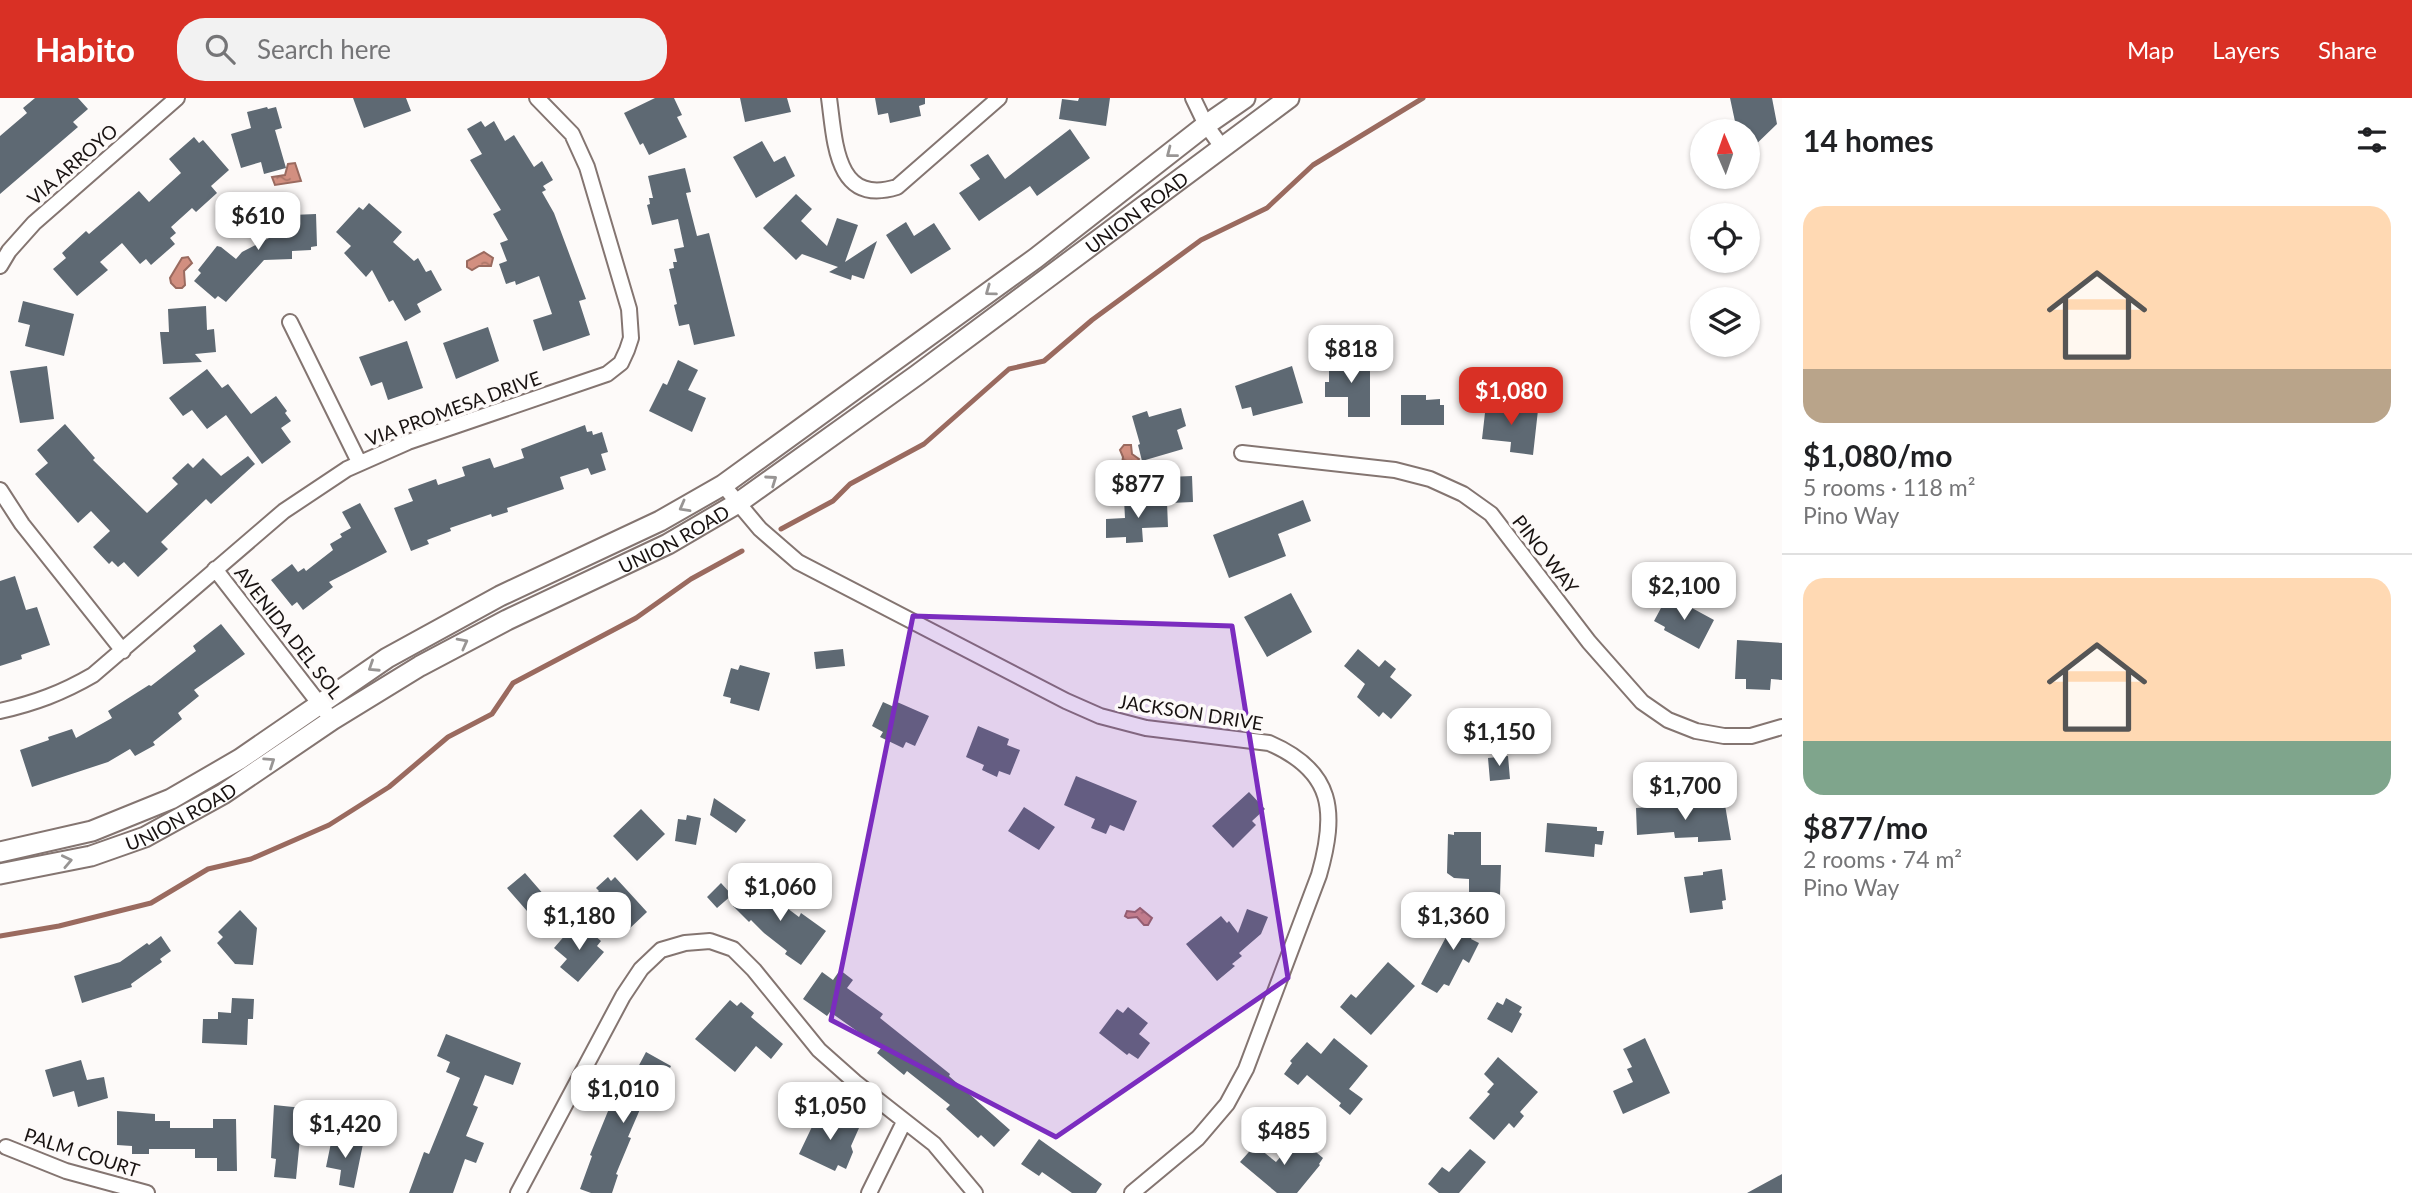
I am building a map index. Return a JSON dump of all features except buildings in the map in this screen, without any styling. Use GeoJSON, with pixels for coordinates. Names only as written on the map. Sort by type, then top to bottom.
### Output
{"type":"FeatureCollection","features":[{"type":"Feature","properties":{"kind":"main road","name":"UNION ROAD"},"geometry":{"type":"LineString","coordinates":[[0,852],[92,831],[171,799],[240,759],[387,658],[489,602],[660,521],[723,485],[1036,258],[1206,125],[1245,98]]}},
{"type":"Feature","properties":{"kind":"main road","name":"UNION ROAD"},"geometry":{"type":"LineString","coordinates":[[0,874],[91,856],[145,837],[223,794],[332,720],[419,666],[507,620],[668,544],[738,503],[917,375],[1289,98]]}},
{"type":"Feature","properties":{"kind":"street","name":"VIA ARROYO"},"geometry":{"type":"LineString","coordinates":[[0,266],[9,251],[34,223],[177,98]]}},
{"type":"Feature","properties":{"kind":"street","name":"VIA PROMESA DRIVE"},"geometry":{"type":"LineString","coordinates":[[0,711],[35,703],[65,692],[93,675],[284,511],[359,462],[408,442],[607,374],[621,363],[631,338],[629,309],[587,167],[572,134],[537,98]]}},
{"type":"Feature","properties":{"kind":"street"},"geometry":{"type":"LineString","coordinates":[[829,98],[837,159],[849,179],[867,190],[880,192],[897,187],[999,98]]}},
{"type":"Feature","properties":{"kind":"street"},"geometry":{"type":"LineString","coordinates":[[1193,98],[1206,125],[1222,147]]}},
{"type":"Feature","properties":{"kind":"street"},"geometry":{"type":"LineString","coordinates":[[290,322],[359,462]]}},
{"type":"Feature","properties":{"kind":"street","name":"PINO WAY"},"geometry":{"type":"LineString","coordinates":[[1242,453],[1395,470],[1430,479],[1463,494],[1491,514],[1589,642],[1642,702],[1668,720],[1696,731],[1724,736],[1751,736],[1782,727]]}},
{"type":"Feature","properties":{"kind":"street","name":"JACKSON DRIVE"},"geometry":{"type":"LineString","coordinates":[[723,485],[775,544],[798,562],[1066,701],[1123,724],[1269,743],[1306,764],[1319,779],[1329,816],[1327,847],[1246,1069],[1227,1104],[1198,1138],[1132,1193]]}},
{"type":"Feature","properties":{"kind":"street"},"geometry":{"type":"LineString","coordinates":[[0,490],[22,524],[123,652]]}},
{"type":"Feature","properties":{"kind":"street","name":"AVENIDA DEL SOL"},"geometry":{"type":"LineString","coordinates":[[215,569],[332,720]]}},
{"type":"Feature","properties":{"kind":"street"},"geometry":{"type":"LineString","coordinates":[[518,1193],[641,969],[661,950],[685,943],[710,941],[733,949],[754,970],[819,1050],[934,1144],[975,1193]]}},
{"type":"Feature","properties":{"kind":"street"},"geometry":{"type":"LineString","coordinates":[[869,1193],[904,1122]]}},
{"type":"Feature","properties":{"kind":"street","name":"PALM COURT"},"geometry":{"type":"LineString","coordinates":[[6,1147],[66,1171],[148,1193]]}},
{"type":"Feature","properties":{"kind":"highlighted area"},"geometry":{"type":"Polygon","coordinates":[[[913,616],[1232,626],[1288,978],[1056,1137],[831,1020],[913,616]]]}},
{"type":"Feature","properties":{"kind":"water"},"geometry":{"type":"Polygon","coordinates":[[[295,163],[301,181],[275,185],[272,177],[285,175],[288,164],[295,163]]]}},
{"type":"Feature","properties":{"kind":"water"},"geometry":{"type":"Polygon","coordinates":[[[484,252],[493,258],[491,266],[479,266],[472,270],[467,267],[467,261],[484,252]]]}},
{"type":"Feature","properties":{"kind":"water"},"geometry":{"type":"Polygon","coordinates":[[[188,257],[192,263],[184,271],[185,285],[176,288],[170,278],[182,258],[188,257]]]}},
{"type":"Feature","properties":{"kind":"water"},"geometry":{"type":"Polygon","coordinates":[[[1124,445],[1131,445],[1132,454],[1139,459],[1134,468],[1128,469],[1122,464],[1120,450],[1124,445]]]}},
{"type":"Feature","properties":{"kind":"water"},"geometry":{"type":"Polygon","coordinates":[[[1140,908],[1152,918],[1148,925],[1144,925],[1137,917],[1125,916],[1127,911],[1135,912],[1140,908]]]}},
{"type":"Feature","properties":{"kind":"waterway"},"geometry":{"type":"LineString","coordinates":[[781,529],[833,501],[850,484],[924,444],[1009,369],[1044,361],[1092,320],[1201,240],[1267,208],[1313,165],[1423,98]]}},
{"type":"Feature","properties":{"kind":"waterway"},"geometry":{"type":"LineString","coordinates":[[0,936],[59,926],[151,903],[208,869],[251,859],[329,825],[389,787],[448,737],[492,714],[513,683],[636,618],[691,579],[742,551]]}}]}
